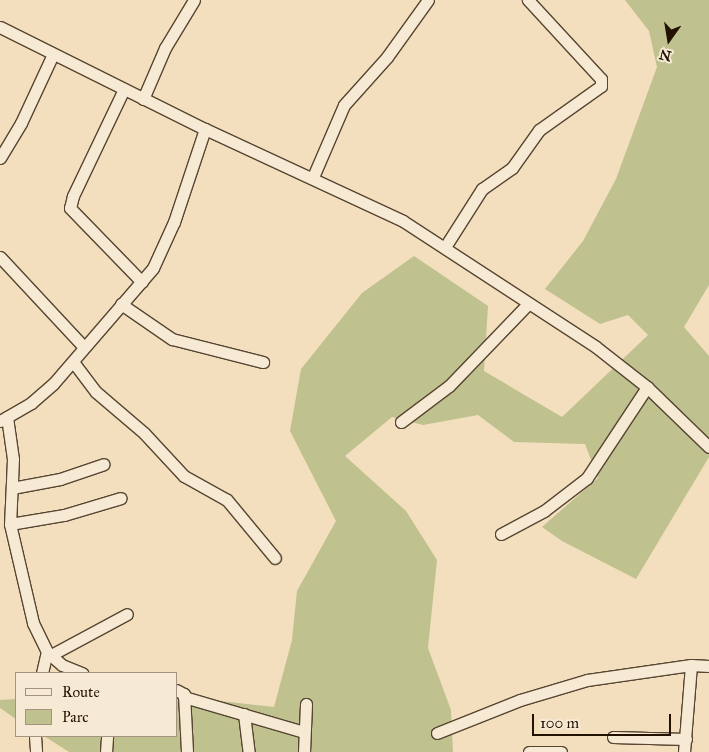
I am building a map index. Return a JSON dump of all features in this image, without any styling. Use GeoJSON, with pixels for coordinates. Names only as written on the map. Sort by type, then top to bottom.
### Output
{"type":"FeatureCollection","features":[{"type":"Feature","properties":{"kind":"street"},"geometry":{"type":"LineString","coordinates":[[143,99],[165,48],[194,0]]}},
{"type":"Feature","properties":{"kind":"street"},"geometry":{"type":"LineString","coordinates":[[312,177],[344,105],[387,57],[428,0]]}},
{"type":"Feature","properties":{"kind":"street"},"geometry":{"type":"LineString","coordinates":[[445,246],[482,189],[512,168],[539,130],[601,86],[601,79],[528,0]]}},
{"type":"Feature","properties":{"kind":"street"},"geometry":{"type":"LineString","coordinates":[[0,26],[205,129],[403,220],[596,347],[647,387],[709,446]]}},
{"type":"Feature","properties":{"kind":"street"},"geometry":{"type":"LineString","coordinates":[[0,158],[22,123],[53,54]]}},
{"type":"Feature","properties":{"kind":"street"},"geometry":{"type":"LineString","coordinates":[[124,89],[73,196],[70,208],[142,282]]}},
{"type":"Feature","properties":{"kind":"street"},"geometry":{"type":"LineString","coordinates":[[80,672],[62,665],[49,653],[33,622],[10,524],[13,459],[3,419],[38,397],[74,362],[84,347],[142,282],[162,254],[205,129]]}},
{"type":"Feature","properties":{"kind":"street"},"geometry":{"type":"LineString","coordinates":[[0,257],[84,347]]}},
{"type":"Feature","properties":{"kind":"street"},"geometry":{"type":"LineString","coordinates":[[121,304],[172,339],[263,362]]}},
{"type":"Feature","properties":{"kind":"street"},"geometry":{"type":"LineString","coordinates":[[401,422],[449,386],[528,304]]}},
{"type":"Feature","properties":{"kind":"street"},"geometry":{"type":"LineString","coordinates":[[74,362],[96,392],[144,433],[184,476],[227,500],[276,558]]}},
{"type":"Feature","properties":{"kind":"street"},"geometry":{"type":"LineString","coordinates":[[501,534],[544,511],[587,478],[647,387]]}},
{"type":"Feature","properties":{"kind":"street"},"geometry":{"type":"LineString","coordinates":[[12,488],[60,479],[104,464]]}},
{"type":"Feature","properties":{"kind":"street"},"geometry":{"type":"LineString","coordinates":[[10,524],[64,515],[121,498]]}},
{"type":"Feature","properties":{"kind":"street"},"geometry":{"type":"LineString","coordinates":[[42,672],[49,653],[127,614]]}},
{"type":"Feature","properties":{"kind":"street"},"geometry":{"type":"LineString","coordinates":[[437,733],[520,700],[587,680],[691,665],[709,666]]}},
{"type":"Feature","properties":{"kind":"street"},"geometry":{"type":"LineString","coordinates":[[684,752],[691,665]]}},
{"type":"Feature","properties":{"kind":"street"},"geometry":{"type":"LineString","coordinates":[[187,752],[180,694],[304,732]]}},
{"type":"Feature","properties":{"kind":"street"},"geometry":{"type":"LineString","coordinates":[[304,752],[306,704]]}},
{"type":"Feature","properties":{"kind":"street"},"geometry":{"type":"LineString","coordinates":[[244,714],[249,752]]}},
{"type":"Feature","properties":{"kind":"street"},"geometry":{"type":"LineString","coordinates":[[36,737],[36,752]]}},
{"type":"Feature","properties":{"kind":"street"},"geometry":{"type":"LineString","coordinates":[[106,752],[107,737]]}},
{"type":"Feature","properties":{"kind":"street"},"geometry":{"type":"LineString","coordinates":[[612,737],[686,739]]}},
{"type":"Feature","properties":{"kind":"street"},"geometry":{"type":"LineString","coordinates":[[529,752],[561,752]]}},
{"type":"Feature","properties":{"kind":"green space"},"geometry":{"type":"Polygon","coordinates":[[[625,0],[709,0],[709,285],[684,327],[709,356],[709,457],[636,579],[562,541],[542,527],[598,478],[585,444],[514,442],[478,415],[423,425],[392,417],[345,456],[406,511],[437,560],[428,648],[451,710],[453,752],[69,752],[46,737],[178,737],[178,696],[274,707],[292,640],[297,591],[336,521],[290,431],[301,369],[362,293],[414,256],[488,306],[484,371],[562,417],[648,335],[628,315],[600,324],[545,289],[583,241],[616,179],[657,67],[649,31],[625,0]]]}},
{"type":"Feature","properties":{"kind":"green space"},"geometry":{"type":"Polygon","coordinates":[[[15,699],[15,718],[0,708],[0,700],[15,699]]]}}]}
